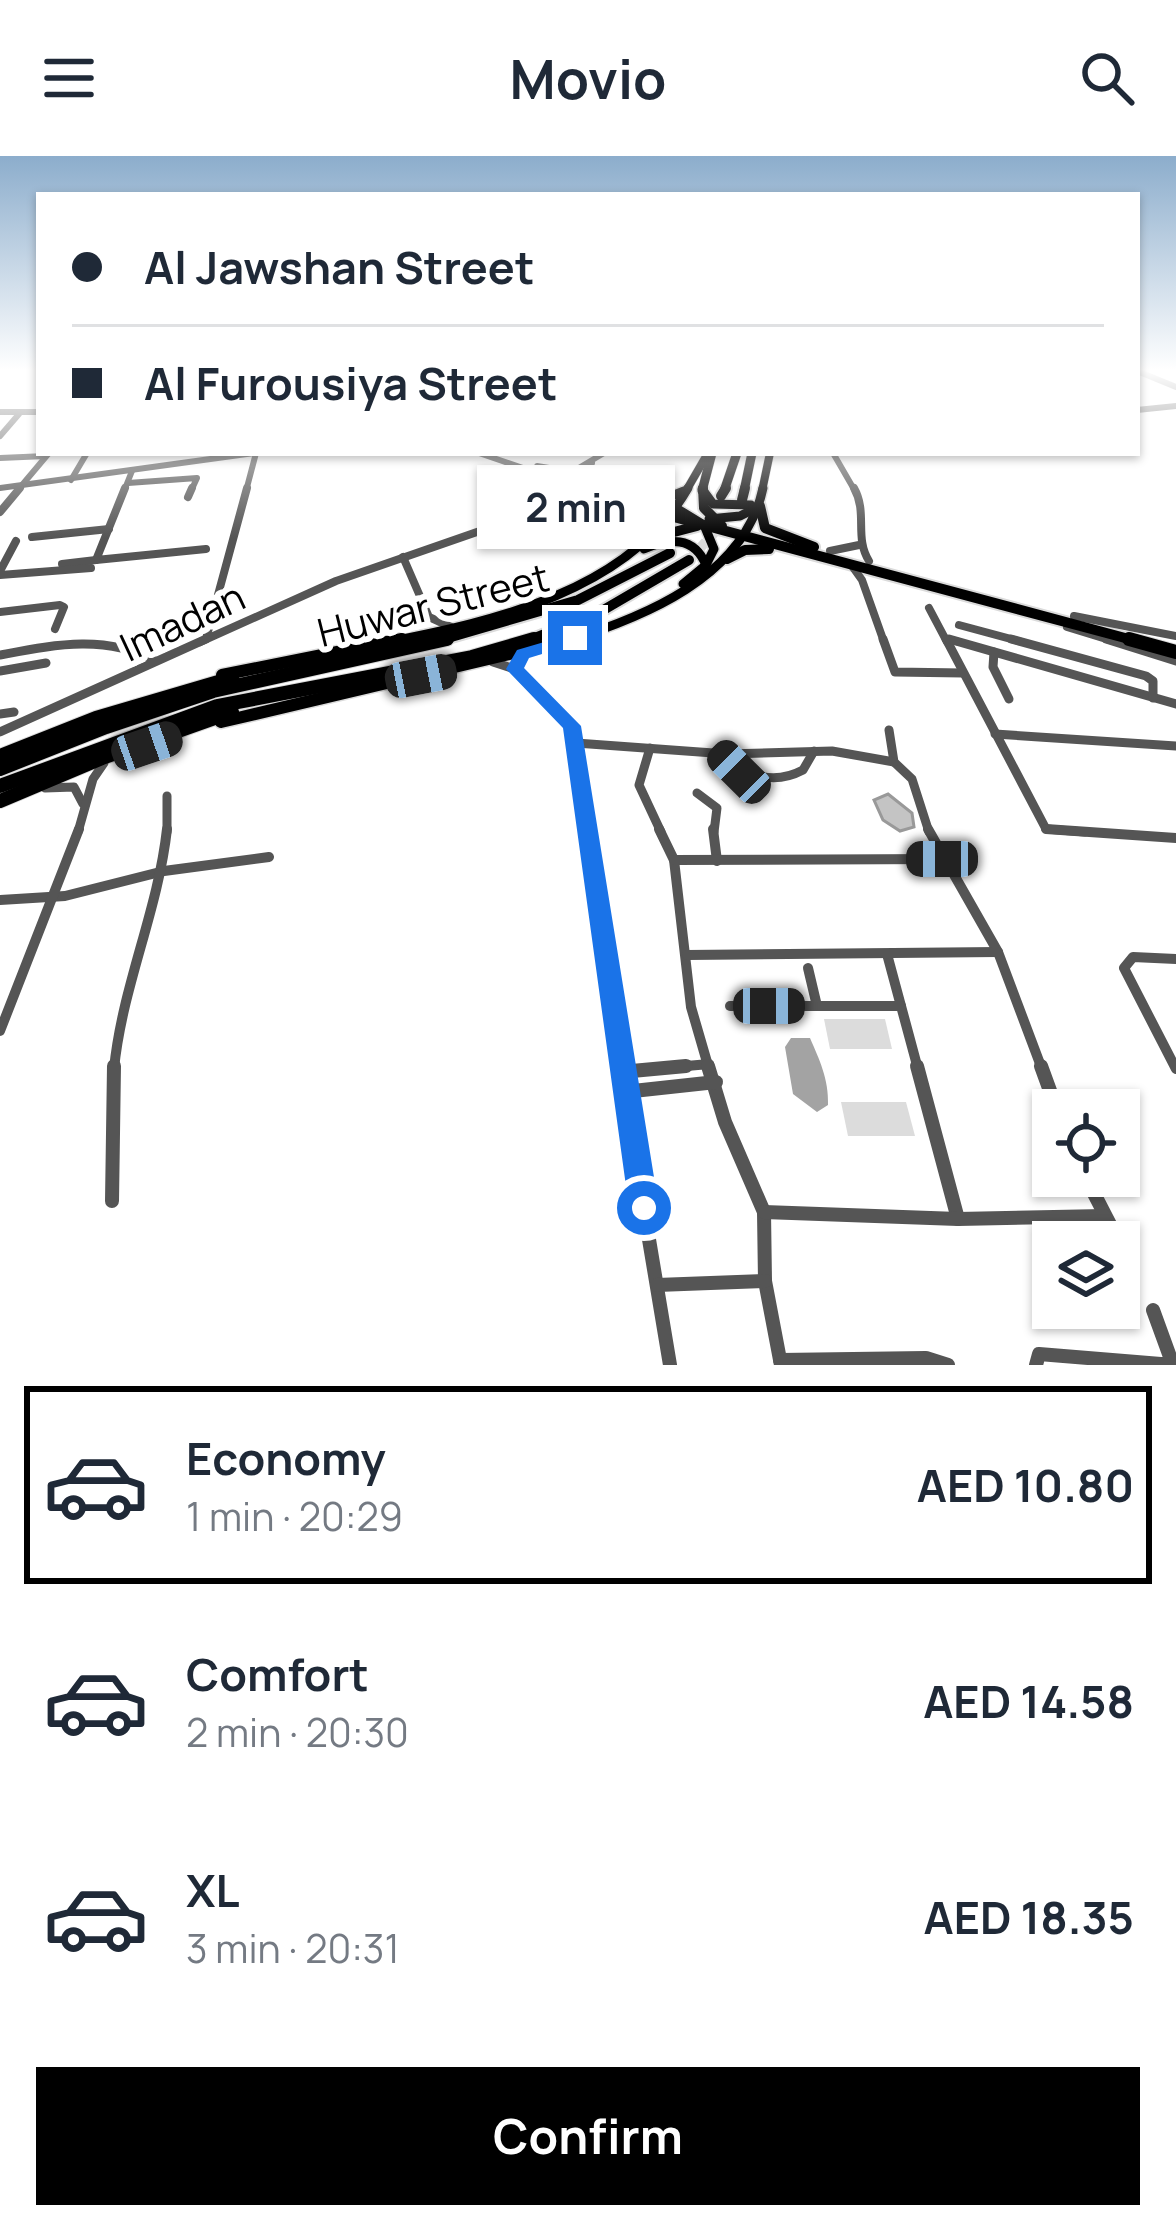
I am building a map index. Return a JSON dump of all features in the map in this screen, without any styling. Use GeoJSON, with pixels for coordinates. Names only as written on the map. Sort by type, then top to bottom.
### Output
{"type":"FeatureCollection","features":[{"type":"Feature","properties":{"kind":"highway"},"geometry":{"type":"LineString","coordinates":[[709,456],[696,487],[710,523]]}},
{"type":"Feature","properties":{"kind":"highway"},"geometry":{"type":"LineString","coordinates":[[721,496],[733,475],[736,456]]}},
{"type":"Feature","properties":{"kind":"highway"},"geometry":{"type":"LineString","coordinates":[[742,500],[751,456]]}},
{"type":"Feature","properties":{"kind":"highway"},"geometry":{"type":"LineString","coordinates":[[760,506],[765,528],[812,551]]}},
{"type":"Feature","properties":{"kind":"highway"},"geometry":{"type":"LineString","coordinates":[[673,512],[1176,656]]}},
{"type":"Feature","properties":{"kind":"highway"},"geometry":{"type":"LineString","coordinates":[[651,538],[710,523],[746,533]]}},
{"type":"Feature","properties":{"kind":"highway"},"geometry":{"type":"LineString","coordinates":[[727,559],[756,548],[830,551],[1176,639]]}},
{"type":"Feature","properties":{"kind":"highway","name":"Huwar Street"},"geometry":{"type":"LineString","coordinates":[[0,769],[192,697],[532,620],[628,579],[670,553]]}},
{"type":"Feature","properties":{"kind":"highway","name":"Huwar Street"},"geometry":{"type":"LineString","coordinates":[[0,786],[136,732],[292,688],[476,655],[541,638],[597,615],[689,560]]}},
{"type":"Feature","properties":{"kind":"highway"},"geometry":{"type":"LineString","coordinates":[[0,754],[198,685],[283,667],[349,661]]}},
{"type":"Feature","properties":{"kind":"highway"},"geometry":{"type":"LineString","coordinates":[[0,802],[292,688]]}},
{"type":"Feature","properties":{"kind":"main road"},"geometry":{"type":"LineString","coordinates":[[0,802],[289,703],[493,662],[642,611],[696,584],[727,559],[760,506],[770,456]]}},
{"type":"Feature","properties":{"kind":"main road"},"geometry":{"type":"LineString","coordinates":[[696,487],[713,504],[739,507],[758,497],[768,479]]}},
{"type":"Feature","properties":{"kind":"main road"},"geometry":{"type":"LineString","coordinates":[[632,500],[661,499],[696,487]]}},
{"type":"Feature","properties":{"kind":"main road"},"geometry":{"type":"LineString","coordinates":[[630,556],[696,487]]}},
{"type":"Feature","properties":{"kind":"main road"},"geometry":{"type":"LineString","coordinates":[[614,499],[673,512]]}},
{"type":"Feature","properties":{"kind":"main road"},"geometry":{"type":"LineString","coordinates":[[632,500],[651,519],[651,538]]}},
{"type":"Feature","properties":{"kind":"main road"},"geometry":{"type":"LineString","coordinates":[[642,611],[706,565],[713,549],[710,523],[760,506]]}},
{"type":"Feature","properties":{"kind":"main road"},"geometry":{"type":"LineString","coordinates":[[0,754],[114,707],[199,681],[451,627],[542,602],[662,541],[679,540],[697,547],[706,565]]}},
{"type":"Feature","properties":{"kind":"street"},"geometry":{"type":"LineString","coordinates":[[0,458],[36,456]]}},
{"type":"Feature","properties":{"kind":"street"},"geometry":{"type":"LineString","coordinates":[[0,512],[47,456]]}},
{"type":"Feature","properties":{"kind":"street"},"geometry":{"type":"LineString","coordinates":[[71,480],[85,456]]}},
{"type":"Feature","properties":{"kind":"street"},"geometry":{"type":"LineString","coordinates":[[148,469],[154,456]]}},
{"type":"Feature","properties":{"kind":"street"},"geometry":{"type":"LineString","coordinates":[[0,488],[235,456]]}},
{"type":"Feature","properties":{"kind":"street"},"geometry":{"type":"LineString","coordinates":[[207,640],[254,456]]}},
{"type":"Feature","properties":{"kind":"street"},"geometry":{"type":"LineString","coordinates":[[487,456],[572,488],[632,500]]}},
{"type":"Feature","properties":{"kind":"street"},"geometry":{"type":"LineString","coordinates":[[506,456],[570,471],[632,500],[673,512]]}},
{"type":"Feature","properties":{"kind":"street"},"geometry":{"type":"LineString","coordinates":[[552,481],[600,456]]}},
{"type":"Feature","properties":{"kind":"street"},"geometry":{"type":"LineString","coordinates":[[835,456],[863,504],[859,545],[869,562]]}},
{"type":"Feature","properties":{"kind":"street"},"geometry":{"type":"LineString","coordinates":[[584,478],[592,463]]}},
{"type":"Feature","properties":{"kind":"street"},"geometry":{"type":"LineString","coordinates":[[93,564],[132,471]]}},
{"type":"Feature","properties":{"kind":"street"},"geometry":{"type":"LineString","coordinates":[[128,483],[193,476],[196,482],[188,497]]}},
{"type":"Feature","properties":{"kind":"street","name":"Imadan"},"geometry":{"type":"LineString","coordinates":[[218,635],[239,622],[551,501],[584,478]]}},
{"type":"Feature","properties":{"kind":"street"},"geometry":{"type":"LineString","coordinates":[[551,501],[552,481]]}},
{"type":"Feature","properties":{"kind":"street"},"geometry":{"type":"LineString","coordinates":[[32,537],[109,529]]}},
{"type":"Feature","properties":{"kind":"street"},"geometry":{"type":"LineString","coordinates":[[0,573],[16,541]]}},
{"type":"Feature","properties":{"kind":"street"},"geometry":{"type":"LineString","coordinates":[[830,551],[859,545]]}},
{"type":"Feature","properties":{"kind":"street"},"geometry":{"type":"LineString","coordinates":[[0,573],[206,549]]}},
{"type":"Feature","properties":{"kind":"street"},"geometry":{"type":"LineString","coordinates":[[403,557],[429,617],[451,627]]}},
{"type":"Feature","properties":{"kind":"street"},"geometry":{"type":"LineString","coordinates":[[389,562],[408,573]]}},
{"type":"Feature","properties":{"kind":"street","name":"Imadan"},"geometry":{"type":"LineString","coordinates":[[0,735],[389,562]]}},
{"type":"Feature","properties":{"kind":"street"},"geometry":{"type":"LineString","coordinates":[[15,568],[93,564]]}},
{"type":"Feature","properties":{"kind":"street"},"geometry":{"type":"LineString","coordinates":[[852,566],[895,672],[964,673]]}},
{"type":"Feature","properties":{"kind":"street"},"geometry":{"type":"LineString","coordinates":[[863,587],[895,578]]}},
{"type":"Feature","properties":{"kind":"street"},"geometry":{"type":"LineString","coordinates":[[0,612],[60,605],[64,607],[55,628]]}},
{"type":"Feature","properties":{"kind":"street"},"geometry":{"type":"LineString","coordinates":[[929,608],[1050,832],[1172,838],[1176,853]]}},
{"type":"Feature","properties":{"kind":"street"},"geometry":{"type":"LineString","coordinates":[[212,614],[239,622]]}},
{"type":"Feature","properties":{"kind":"street"},"geometry":{"type":"LineString","coordinates":[[212,614],[218,635]]}},
{"type":"Feature","properties":{"kind":"street"},"geometry":{"type":"LineString","coordinates":[[416,635],[429,617]]}},
{"type":"Feature","properties":{"kind":"street"},"geometry":{"type":"LineString","coordinates":[[959,625],[1146,676],[1153,681],[1153,698]]}},
{"type":"Feature","properties":{"kind":"street"},"geometry":{"type":"LineString","coordinates":[[948,639],[1176,704]]}},
{"type":"Feature","properties":{"kind":"street"},"geometry":{"type":"LineString","coordinates":[[0,655],[89,643],[137,650],[157,663]]}},
{"type":"Feature","properties":{"kind":"street"},"geometry":{"type":"LineString","coordinates":[[994,652],[993,667],[1010,699]]}},
{"type":"Feature","properties":{"kind":"street"},"geometry":{"type":"LineString","coordinates":[[514,669],[523,654]]}},
{"type":"Feature","properties":{"kind":"street"},"geometry":{"type":"LineString","coordinates":[[493,662],[514,669],[566,718],[576,743],[624,1092],[670,1365]]}},
{"type":"Feature","properties":{"kind":"street"},"geometry":{"type":"LineString","coordinates":[[0,671],[46,663]]}},
{"type":"Feature","properties":{"kind":"street"},"geometry":{"type":"LineString","coordinates":[[0,714],[14,712]]}},
{"type":"Feature","properties":{"kind":"street"},"geometry":{"type":"LineString","coordinates":[[889,730],[895,762]]}},
{"type":"Feature","properties":{"kind":"street"},"geometry":{"type":"LineString","coordinates":[[995,734],[1176,746]]}},
{"type":"Feature","properties":{"kind":"street"},"geometry":{"type":"LineString","coordinates":[[576,743],[631,742],[719,753],[850,749],[895,762],[912,779],[942,859],[998,952],[1049,1089]]}},
{"type":"Feature","properties":{"kind":"street"},"geometry":{"type":"LineString","coordinates":[[650,748],[639,785],[674,860],[691,1007],[725,1122],[764,1212],[765,1281],[780,1362],[926,1358],[947,1365]]}},
{"type":"Feature","properties":{"kind":"street"},"geometry":{"type":"LineString","coordinates":[[719,753],[745,775],[799,775],[808,768],[814,751]]}},
{"type":"Feature","properties":{"kind":"street"},"geometry":{"type":"LineString","coordinates":[[0,1031],[53,898],[93,779],[104,763]]}},
{"type":"Feature","properties":{"kind":"street"},"geometry":{"type":"LineString","coordinates":[[35,790],[74,787],[85,809]]}},
{"type":"Feature","properties":{"kind":"street"},"geometry":{"type":"LineString","coordinates":[[698,793],[718,808],[712,817],[717,861]]}},
{"type":"Feature","properties":{"kind":"street"},"geometry":{"type":"LineString","coordinates":[[112,1201],[111,1132],[119,1026],[145,921],[164,872],[169,845],[167,796]]}},
{"type":"Feature","properties":{"kind":"street"},"geometry":{"type":"LineString","coordinates":[[0,900],[53,898],[164,872],[269,857]]}},
{"type":"Feature","properties":{"kind":"street"},"geometry":{"type":"LineString","coordinates":[[674,860],[942,859]]}},
{"type":"Feature","properties":{"kind":"street"},"geometry":{"type":"LineString","coordinates":[[687,955],[998,952]]}},
{"type":"Feature","properties":{"kind":"street"},"geometry":{"type":"LineString","coordinates":[[887,954],[958,1219]]}},
{"type":"Feature","properties":{"kind":"street"},"geometry":{"type":"LineString","coordinates":[[1176,959],[1128,959],[1124,968],[1176,1070]]}},
{"type":"Feature","properties":{"kind":"street"},"geometry":{"type":"LineString","coordinates":[[808,968],[817,1006]]}},
{"type":"Feature","properties":{"kind":"street"},"geometry":{"type":"LineString","coordinates":[[730,1006],[901,1006]]}},
{"type":"Feature","properties":{"kind":"street"},"geometry":{"type":"LineString","coordinates":[[621,1072],[709,1064]]}},
{"type":"Feature","properties":{"kind":"street"},"geometry":{"type":"LineString","coordinates":[[624,1092],[716,1082]]}},
{"type":"Feature","properties":{"kind":"street"},"geometry":{"type":"LineString","coordinates":[[1095,1197],[1107,1221]]}},
{"type":"Feature","properties":{"kind":"street"},"geometry":{"type":"LineString","coordinates":[[764,1212],[958,1219],[1089,1220],[1104,1216]]}},
{"type":"Feature","properties":{"kind":"street"},"geometry":{"type":"LineString","coordinates":[[657,1285],[765,1281]]}},
{"type":"Feature","properties":{"kind":"street"},"geometry":{"type":"LineString","coordinates":[[1036,1365],[1039,1354],[1173,1365],[1153,1310]]}},
{"type":"Feature","properties":{"kind":"shaded area"},"geometry":{"type":"Polygon","coordinates":[[[824,1019],[885,1019],[892,1049],[830,1049],[824,1019]]]}},
{"type":"Feature","properties":{"kind":"shaded area"},"geometry":{"type":"Polygon","coordinates":[[[791,1038],[810,1038],[823,1070],[828,1105],[817,1112],[793,1094],[785,1047],[791,1038]]]}},
{"type":"Feature","properties":{"kind":"shaded area"},"geometry":{"type":"Polygon","coordinates":[[[841,1102],[906,1102],[915,1136],[848,1136],[841,1102]]]}},
{"type":"Feature","properties":{"kind":"building"},"geometry":{"type":"Polygon","coordinates":[[[888,794],[912,813],[914,827],[900,831],[883,820],[874,800],[888,794]]]}},
{"type":"Feature","properties":{"kind":"tunnel"},"geometry":{"type":"LineString","coordinates":[[689,560],[738,507]]}},
{"type":"Feature","properties":{"kind":"route"},"geometry":{"type":"LineString","coordinates":[[575,638],[523,654],[514,669],[572,726],[644,1208]]}}]}
